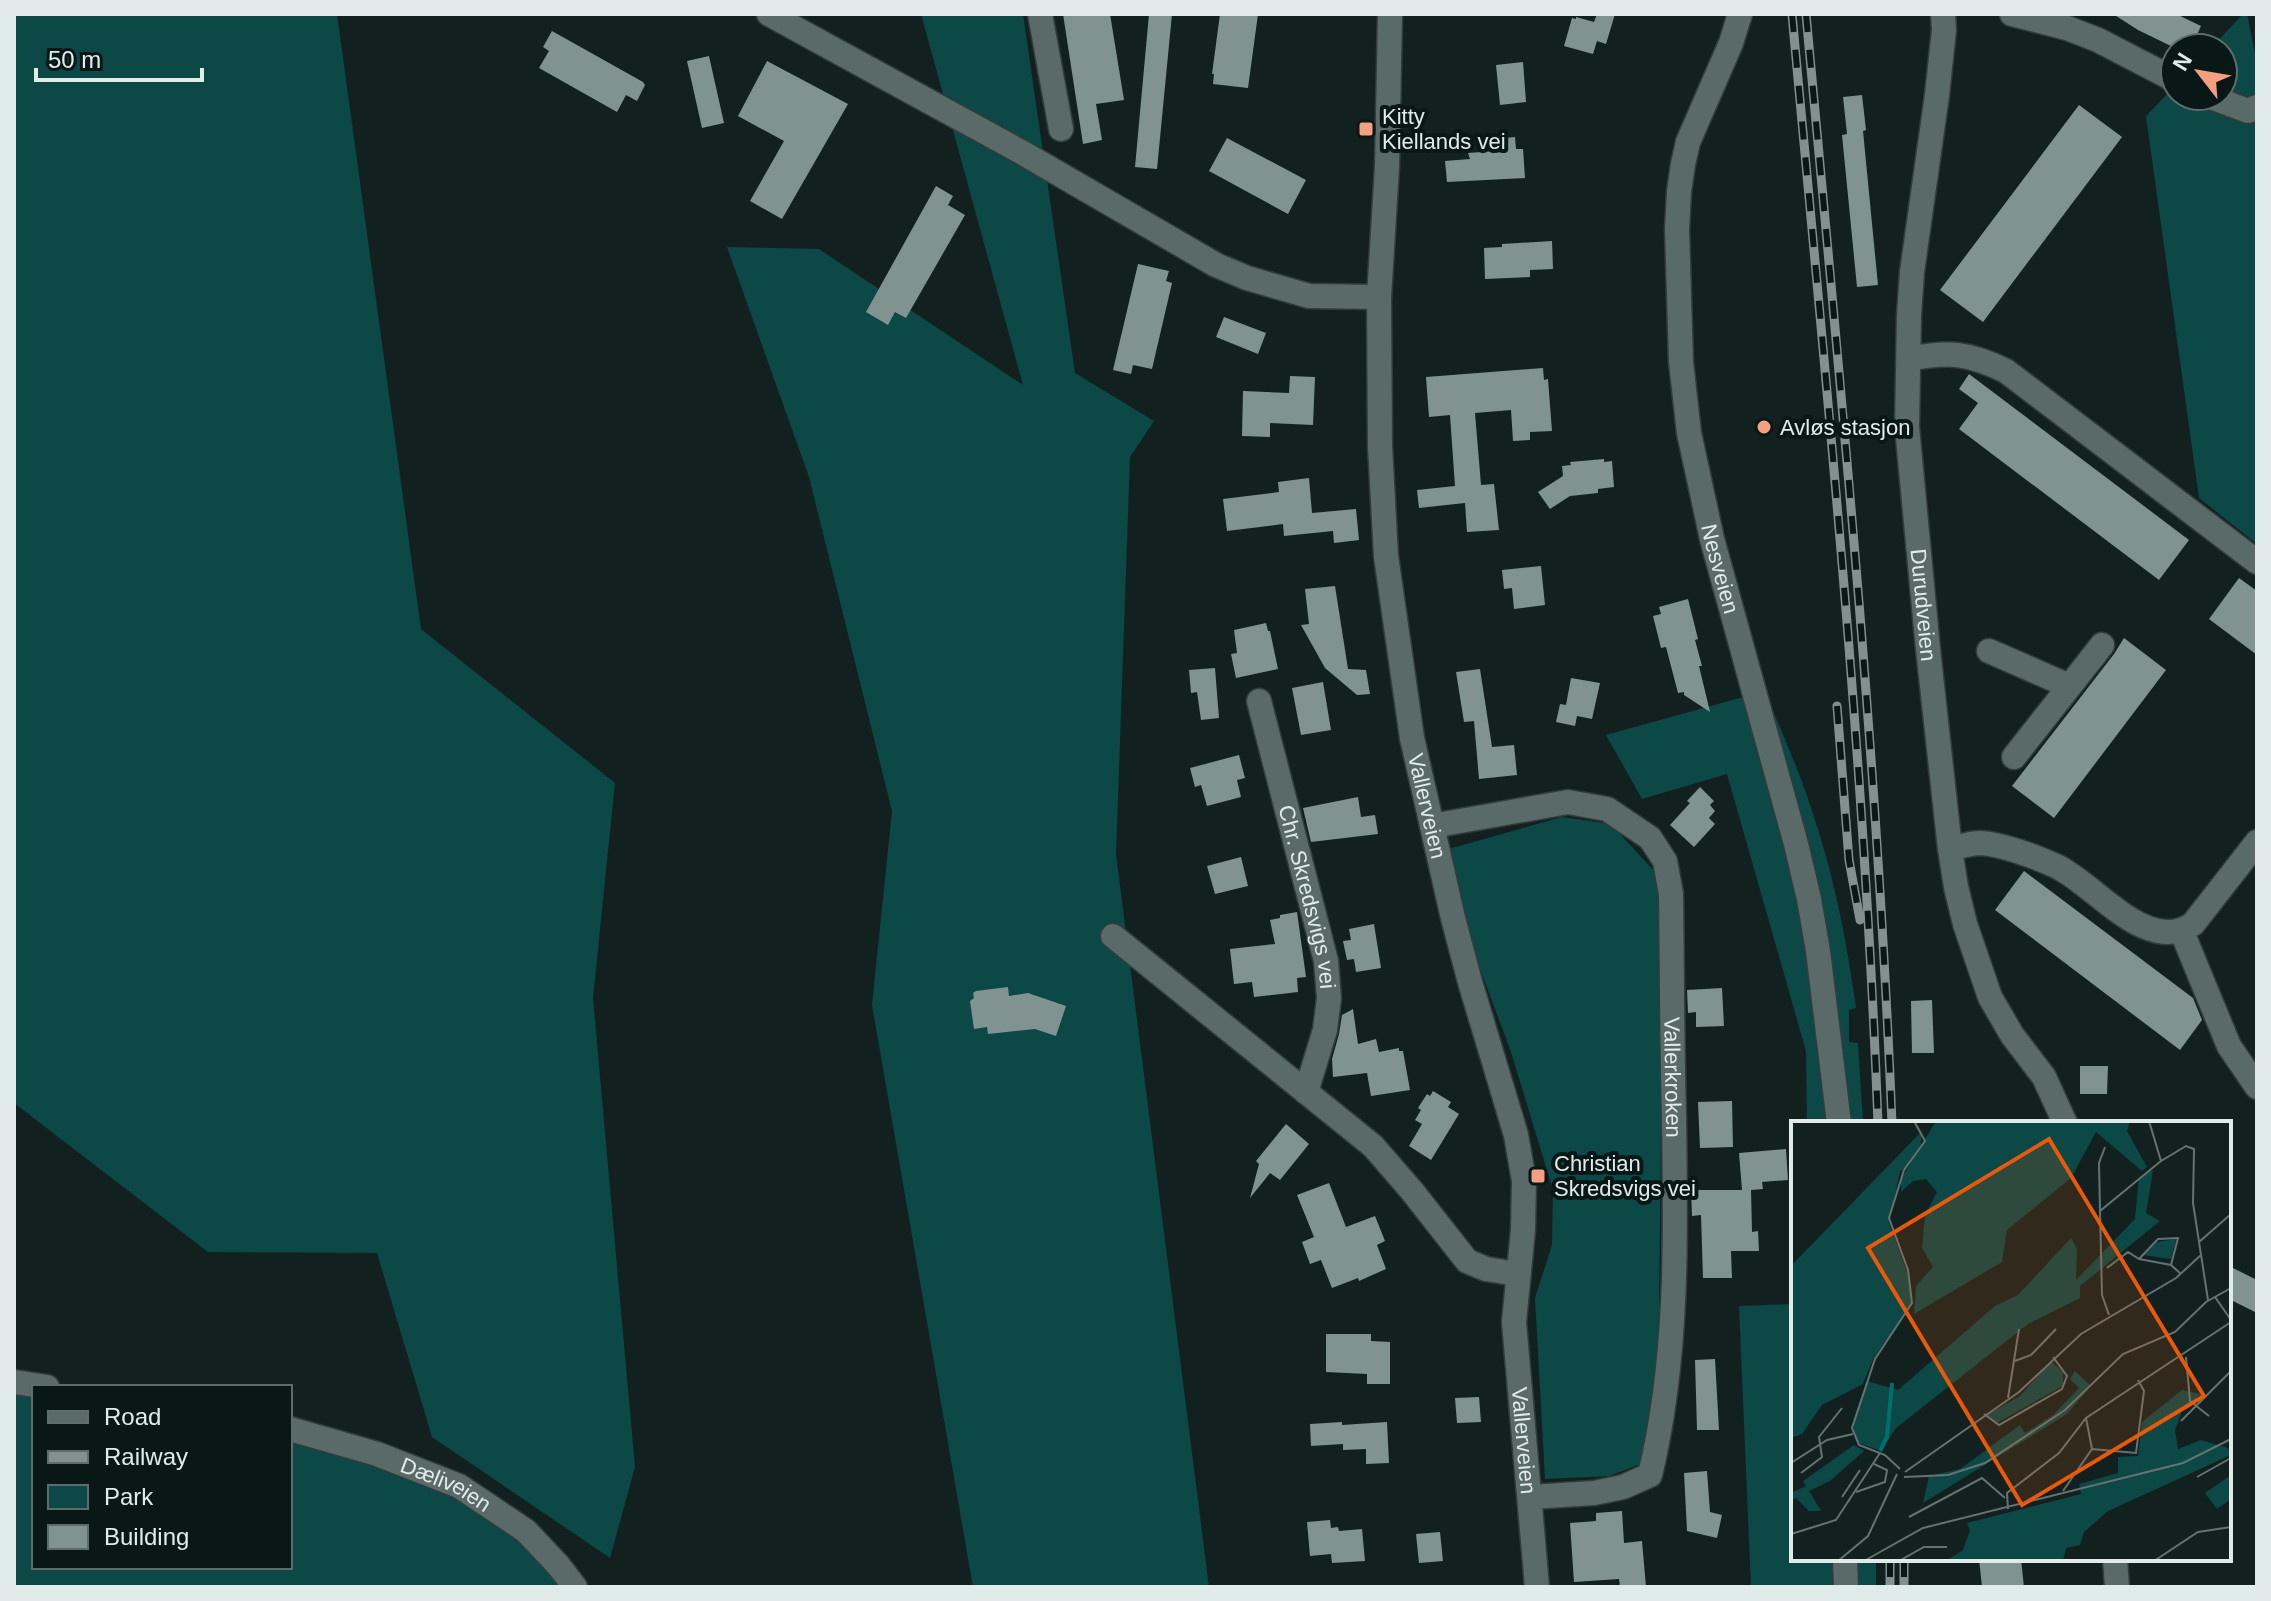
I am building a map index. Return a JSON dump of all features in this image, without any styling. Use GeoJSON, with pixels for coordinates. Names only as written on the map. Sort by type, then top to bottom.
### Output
{"type":"FeatureCollection","features":[{"type":"Feature","properties":{"kind":"street"},"geometry":{"type":"LineString","coordinates":[[769,14],[1023,153],[1216,265],[1247,278],[1309,296],[1379,297]]}},
{"type":"Feature","properties":{"kind":"street"},"geometry":{"type":"LineString","coordinates":[[1040,14],[1061,129]]}},
{"type":"Feature","properties":{"kind":"street","name":"Vallerveien"},"geometry":{"type":"LineString","coordinates":[[1390,14],[1387,167],[1379,297],[1380,446],[1386,556],[1412,738],[1470,982],[1516,1135],[1524,1181],[1523,1230],[1514,1322],[1537,1587]]}},
{"type":"Feature","properties":{"kind":"street","name":"Nesveien"},"geometry":{"type":"LineString","coordinates":[[1740,14],[1731,43],[1691,134],[1683,164],[1677,229],[1681,362],[1689,433],[1712,539],[1809,899],[1839,1121]]}},
{"type":"Feature","properties":{"kind":"street","name":"Durudveien"},"geometry":{"type":"LineString","coordinates":[[1943,14],[1937,95],[1912,272],[1907,427],[1928,649],[1950,849],[1965,924],[1990,997],[2012,1035],[2044,1077],[2064,1121]]}},
{"type":"Feature","properties":{"kind":"street"},"geometry":{"type":"LineString","coordinates":[[2012,14],[2077,32],[2159,72]]}},
{"type":"Feature","properties":{"kind":"street"},"geometry":{"type":"LineString","coordinates":[[1909,359],[1932,354],[1966,355],[2006,371],[2257,562]]}},
{"type":"Feature","properties":{"kind":"street"},"geometry":{"type":"LineString","coordinates":[[2014,757],[2102,645]]}},
{"type":"Feature","properties":{"kind":"street"},"geometry":{"type":"LineString","coordinates":[[1989,651],[2069,686]]}},
{"type":"Feature","properties":{"kind":"street","name":"Chr. Skredsvigs vei"},"geometry":{"type":"LineString","coordinates":[[1259,701],[1326,961],[1329,998],[1325,1030],[1306,1092]]}},
{"type":"Feature","properties":{"kind":"street","name":"Vallerkroken"},"geometry":{"type":"LineString","coordinates":[[1432,826],[1568,802],[1607,809],[1650,838],[1665,861],[1671,894],[1674,1236],[1666,1394],[1658,1444],[1650,1475],[1623,1487],[1594,1493],[1530,1497]]}},
{"type":"Feature","properties":{"kind":"street"},"geometry":{"type":"LineString","coordinates":[[1950,849],[1979,843],[2012,850],[2059,867],[2120,913],[2165,933],[2182,932],[2193,924],[2257,842]]}},
{"type":"Feature","properties":{"kind":"street"},"geometry":{"type":"LineString","coordinates":[[2182,932],[2229,1046],[2257,1087]]}},
{"type":"Feature","properties":{"kind":"street"},"geometry":{"type":"LineString","coordinates":[[1113,936],[1373,1146],[1467,1261],[1486,1269],[1517,1274]]}},
{"type":"Feature","properties":{"kind":"street"},"geometry":{"type":"LineString","coordinates":[[14,1382],[34,1385]]}},
{"type":"Feature","properties":{"kind":"street","name":"Dæliveien"},"geometry":{"type":"LineString","coordinates":[[292,1430],[377,1454],[459,1486],[526,1531],[575,1587]]}},
{"type":"Feature","properties":{"kind":"street"},"geometry":{"type":"LineString","coordinates":[[1845,1561],[1846,1587]]}},
{"type":"Feature","properties":{"kind":"street"},"geometry":{"type":"LineString","coordinates":[[2115,1561],[2117,1587]]}},
{"type":"Feature","properties":{"kind":"green space"},"geometry":{"type":"Polygon","coordinates":[[[14,14],[337,14],[421,629],[615,783],[593,998],[635,1467],[610,1558],[432,1437],[377,1253],[208,1252],[14,1103],[14,14]]]}},
{"type":"Feature","properties":{"kind":"green space"},"geometry":{"type":"Polygon","coordinates":[[[921,14],[1023,14],[1075,373],[1154,421],[1130,457],[1116,854],[1209,1587],[973,1587],[872,1005],[892,811],[809,477],[727,247],[819,249],[1023,385],[921,14]]]}},
{"type":"Feature","properties":{"kind":"green space"},"geometry":{"type":"Polygon","coordinates":[[[2243,14],[2247,14],[2257,63],[2257,544],[2199,498],[2146,116],[2159,103],[2159,112],[2239,112],[2239,32],[2226,32],[2243,14]]]}},
{"type":"Feature","properties":{"kind":"green space"},"geometry":{"type":"Polygon","coordinates":[[[1765,691],[1807,796],[1839,909],[1856,1008],[1849,1010],[1849,1042],[1858,1043],[1863,1121],[1807,1121],[1806,1051],[1727,774],[1642,799],[1606,735],[1765,691]]]}},
{"type":"Feature","properties":{"kind":"green space"},"geometry":{"type":"Polygon","coordinates":[[[1562,817],[1611,824],[1656,873],[1663,944],[1658,1404],[1641,1464],[1609,1476],[1545,1479],[1535,1298],[1552,1245],[1553,1190],[1511,1052],[1462,920],[1445,850],[1562,817]]]}},
{"type":"Feature","properties":{"kind":"green space"},"geometry":{"type":"Polygon","coordinates":[[[1791,1304],[1791,1561],[1876,1561],[1876,1587],[1751,1587],[1739,1306],[1791,1304]]]}},
{"type":"Feature","properties":{"kind":"green space"},"geometry":{"type":"Polygon","coordinates":[[[14,1384],[32,1388],[32,1569],[292,1569],[292,1440],[379,1458],[530,1538],[561,1587],[14,1587],[14,1384]]]}},
{"type":"Feature","properties":{"kind":"building"},"geometry":{"type":"Polygon","coordinates":[[[1063,14],[1110,14],[1124,100],[1096,104],[1102,140],[1083,144],[1063,14]]]}},
{"type":"Feature","properties":{"kind":"building"},"geometry":{"type":"Polygon","coordinates":[[[1149,14],[1172,14],[1157,169],[1135,167],[1149,14]]]}},
{"type":"Feature","properties":{"kind":"building"},"geometry":{"type":"Polygon","coordinates":[[[1220,14],[1258,14],[1248,88],[1213,84],[1220,14]]]}},
{"type":"Feature","properties":{"kind":"building"},"geometry":{"type":"Polygon","coordinates":[[[1597,14],[1615,14],[1606,44],[1597,41],[1593,54],[1564,46],[1572,18],[1594,22],[1597,14]]]}},
{"type":"Feature","properties":{"kind":"building"},"geometry":{"type":"Polygon","coordinates":[[[2113,14],[2176,14],[2201,26],[2198,32],[2159,32],[2159,40],[2113,14]]]}},
{"type":"Feature","properties":{"kind":"building"},"geometry":{"type":"Polygon","coordinates":[[[552,31],[643,82],[645,85],[637,101],[626,95],[617,112],[539,68],[549,51],[543,47],[552,31]]]}},
{"type":"Feature","properties":{"kind":"building"},"geometry":{"type":"Polygon","coordinates":[[[709,56],[724,123],[702,128],[687,61],[709,56]]]}},
{"type":"Feature","properties":{"kind":"building"},"geometry":{"type":"Polygon","coordinates":[[[767,61],[848,104],[782,219],[750,201],[784,141],[738,116],[767,61]]]}},
{"type":"Feature","properties":{"kind":"building"},"geometry":{"type":"Polygon","coordinates":[[[1523,62],[1526,102],[1500,105],[1496,65],[1523,62]]]}},
{"type":"Feature","properties":{"kind":"building"},"geometry":{"type":"Polygon","coordinates":[[[1862,95],[1878,285],[1857,287],[1842,135],[1847,134],[1843,97],[1862,95]]]}},
{"type":"Feature","properties":{"kind":"building"},"geometry":{"type":"Polygon","coordinates":[[[2079,105],[2122,137],[1983,322],[1940,290],[2079,105]]]}},
{"type":"Feature","properties":{"kind":"building"},"geometry":{"type":"Polygon","coordinates":[[[1515,137],[1516,149],[1523,149],[1525,178],[1447,182],[1445,161],[1470,159],[1468,153],[1496,151],[1495,139],[1515,137]]]}},
{"type":"Feature","properties":{"kind":"building"},"geometry":{"type":"Polygon","coordinates":[[[1227,138],[1306,180],[1288,214],[1209,171],[1227,138]]]}},
{"type":"Feature","properties":{"kind":"building"},"geometry":{"type":"Polygon","coordinates":[[[936,186],[953,196],[948,205],[965,215],[906,318],[895,312],[888,325],[866,312],[936,186]]]}},
{"type":"Feature","properties":{"kind":"building"},"geometry":{"type":"Polygon","coordinates":[[[1552,241],[1553,269],[1530,270],[1530,277],[1485,279],[1484,248],[1552,241]]]}},
{"type":"Feature","properties":{"kind":"building"},"geometry":{"type":"Polygon","coordinates":[[[1138,264],[1169,271],[1166,281],[1172,283],[1152,369],[1133,365],[1131,374],[1113,370],[1138,264]]]}},
{"type":"Feature","properties":{"kind":"building"},"geometry":{"type":"Polygon","coordinates":[[[1224,317],[1266,333],[1258,354],[1216,337],[1224,317]]]}},
{"type":"Feature","properties":{"kind":"building"},"geometry":{"type":"Polygon","coordinates":[[[1543,368],[1544,380],[1548,379],[1552,431],[1530,432],[1530,440],[1513,441],[1511,410],[1475,413],[1481,485],[1494,484],[1499,530],[1467,532],[1465,503],[1419,508],[1417,490],[1455,486],[1450,415],[1429,417],[1426,377],[1543,368]]]}},
{"type":"Feature","properties":{"kind":"building"},"geometry":{"type":"Polygon","coordinates":[[[1969,374],[2189,540],[2159,580],[1959,429],[1978,403],[1959,389],[1969,374]]]}},
{"type":"Feature","properties":{"kind":"building"},"geometry":{"type":"Polygon","coordinates":[[[1290,376],[1315,377],[1313,425],[1270,423],[1270,437],[1242,436],[1243,391],[1289,393],[1290,376]]]}},
{"type":"Feature","properties":{"kind":"building"},"geometry":{"type":"Polygon","coordinates":[[[1604,459],[1604,462],[1612,461],[1614,487],[1598,489],[1598,493],[1570,496],[1550,509],[1538,492],[1563,476],[1562,466],[1571,465],[1570,462],[1604,459]]]}},
{"type":"Feature","properties":{"kind":"building"},"geometry":{"type":"Polygon","coordinates":[[[1309,478],[1312,513],[1356,509],[1359,540],[1334,543],[1333,531],[1284,536],[1283,524],[1227,531],[1223,499],[1279,492],[1278,482],[1309,478]]]}},
{"type":"Feature","properties":{"kind":"building"},"geometry":{"type":"Polygon","coordinates":[[[1541,566],[1545,605],[1514,609],[1512,588],[1504,589],[1502,570],[1541,566]]]}},
{"type":"Feature","properties":{"kind":"building"},"geometry":{"type":"Polygon","coordinates":[[[2239,578],[2257,591],[2257,655],[2209,619],[2239,578]]]}},
{"type":"Feature","properties":{"kind":"building"},"geometry":{"type":"Polygon","coordinates":[[[1335,586],[1348,669],[1366,670],[1370,694],[1357,695],[1325,668],[1301,625],[1309,624],[1305,589],[1335,586]]]}},
{"type":"Feature","properties":{"kind":"building"},"geometry":{"type":"Polygon","coordinates":[[[1688,599],[1710,712],[1684,692],[1678,693],[1666,647],[1661,648],[1653,616],[1661,614],[1659,607],[1688,599]]]}},
{"type":"Feature","properties":{"kind":"building"},"geometry":{"type":"Polygon","coordinates":[[[1266,623],[1278,669],[1236,678],[1231,654],[1237,653],[1234,630],[1266,623]]]}},
{"type":"Feature","properties":{"kind":"building"},"geometry":{"type":"Polygon","coordinates":[[[2124,638],[2166,670],[2054,818],[2012,786],[2124,638]]]}},
{"type":"Feature","properties":{"kind":"building"},"geometry":{"type":"Polygon","coordinates":[[[1215,668],[1219,718],[1201,720],[1197,692],[1191,693],[1189,670],[1215,668]]]}},
{"type":"Feature","properties":{"kind":"building"},"geometry":{"type":"Polygon","coordinates":[[[1480,669],[1492,747],[1514,745],[1517,775],[1479,779],[1474,721],[1464,722],[1456,672],[1480,669]]]}},
{"type":"Feature","properties":{"kind":"building"},"geometry":{"type":"Polygon","coordinates":[[[1571,678],[1600,683],[1592,719],[1577,716],[1575,726],[1556,722],[1560,704],[1566,705],[1571,678]]]}},
{"type":"Feature","properties":{"kind":"building"},"geometry":{"type":"Polygon","coordinates":[[[1323,682],[1331,730],[1301,735],[1292,688],[1323,682]]]}},
{"type":"Feature","properties":{"kind":"building"},"geometry":{"type":"Polygon","coordinates":[[[1239,755],[1245,778],[1237,780],[1241,797],[1207,806],[1201,785],[1195,787],[1190,768],[1239,755]]]}},
{"type":"Feature","properties":{"kind":"building"},"geometry":{"type":"Polygon","coordinates":[[[1700,787],[1714,801],[1710,805],[1715,811],[1709,818],[1715,824],[1694,847],[1670,825],[1700,787]]]}},
{"type":"Feature","properties":{"kind":"building"},"geometry":{"type":"Polygon","coordinates":[[[1358,797],[1361,817],[1375,815],[1378,834],[1311,842],[1303,808],[1358,797]]]}},
{"type":"Feature","properties":{"kind":"building"},"geometry":{"type":"Polygon","coordinates":[[[1241,857],[1248,886],[1215,894],[1207,866],[1241,857]]]}},
{"type":"Feature","properties":{"kind":"building"},"geometry":{"type":"Polygon","coordinates":[[[2024,871],[2193,998],[2202,1020],[2180,1050],[1995,910],[2024,871]]]}},
{"type":"Feature","properties":{"kind":"building"},"geometry":{"type":"Polygon","coordinates":[[[1297,912],[1306,977],[1297,978],[1298,992],[1254,997],[1252,982],[1234,984],[1230,949],[1275,944],[1270,920],[1297,912]]]}},
{"type":"Feature","properties":{"kind":"building"},"geometry":{"type":"Polygon","coordinates":[[[1374,924],[1381,968],[1356,972],[1354,959],[1347,960],[1343,941],[1351,940],[1349,929],[1374,924]]]}},
{"type":"Feature","properties":{"kind":"building"},"geometry":{"type":"Polygon","coordinates":[[[1008,987],[1009,996],[1028,993],[1066,1006],[1056,1036],[1035,1029],[988,1034],[987,1027],[974,1029],[970,1001],[974,998],[973,993],[1008,987]]]}},
{"type":"Feature","properties":{"kind":"building"},"geometry":{"type":"Polygon","coordinates":[[[1722,988],[1724,1026],[1696,1027],[1696,1012],[1688,1013],[1687,990],[1722,988]]]}},
{"type":"Feature","properties":{"kind":"building"},"geometry":{"type":"Polygon","coordinates":[[[1932,1000],[1934,1053],[1912,1053],[1911,1001],[1932,1000]]]}},
{"type":"Feature","properties":{"kind":"building"},"geometry":{"type":"Polygon","coordinates":[[[1353,1009],[1358,1044],[1376,1039],[1379,1052],[1399,1048],[1403,1051],[1410,1090],[1371,1096],[1367,1073],[1333,1077],[1332,1059],[1342,1015],[1353,1009]]]}},
{"type":"Feature","properties":{"kind":"building"},"geometry":{"type":"Polygon","coordinates":[[[2080,1066],[2108,1066],[2107,1094],[2080,1094],[2080,1066]]]}},
{"type":"Feature","properties":{"kind":"building"},"geometry":{"type":"Polygon","coordinates":[[[1433,1091],[1451,1102],[1448,1107],[1459,1114],[1431,1160],[1409,1146],[1422,1124],[1415,1120],[1421,1110],[1418,1108],[1427,1094],[1430,1096],[1433,1091]]]}},
{"type":"Feature","properties":{"kind":"building"},"geometry":{"type":"Polygon","coordinates":[[[1732,1101],[1733,1147],[1700,1148],[1698,1102],[1732,1101]]]}},
{"type":"Feature","properties":{"kind":"building"},"geometry":{"type":"Polygon","coordinates":[[[1286,1124],[1309,1144],[1280,1180],[1270,1173],[1250,1198],[1259,1164],[1256,1161],[1286,1124]]]}},
{"type":"Feature","properties":{"kind":"building"},"geometry":{"type":"Polygon","coordinates":[[[1786,1149],[1788,1180],[1762,1182],[1763,1189],[1751,1190],[1752,1232],[1758,1231],[1759,1251],[1731,1251],[1732,1278],[1703,1278],[1701,1215],[1692,1216],[1691,1190],[1742,1190],[1739,1153],[1786,1149]]]}},
{"type":"Feature","properties":{"kind":"building"},"geometry":{"type":"Polygon","coordinates":[[[1329,1183],[1346,1227],[1375,1216],[1385,1241],[1377,1245],[1386,1269],[1332,1288],[1321,1260],[1310,1264],[1302,1242],[1314,1237],[1297,1195],[1329,1183]]]}},
{"type":"Feature","properties":{"kind":"building"},"geometry":{"type":"Polygon","coordinates":[[[2231,1267],[2257,1280],[2257,1313],[2231,1300],[2231,1267]]]}},
{"type":"Feature","properties":{"kind":"building"},"geometry":{"type":"Polygon","coordinates":[[[1326,1334],[1371,1334],[1371,1341],[1390,1342],[1390,1384],[1367,1384],[1367,1374],[1326,1372],[1326,1334]]]}},
{"type":"Feature","properties":{"kind":"building"},"geometry":{"type":"Polygon","coordinates":[[[1715,1359],[1719,1430],[1697,1430],[1695,1360],[1715,1359]]]}},
{"type":"Feature","properties":{"kind":"building"},"geometry":{"type":"Polygon","coordinates":[[[1479,1397],[1481,1422],[1457,1423],[1455,1398],[1479,1397]]]}},
{"type":"Feature","properties":{"kind":"building"},"geometry":{"type":"Polygon","coordinates":[[[1342,1422],[1342,1425],[1387,1422],[1389,1463],[1366,1464],[1366,1449],[1343,1450],[1343,1444],[1311,1446],[1310,1424],[1342,1422]]]}},
{"type":"Feature","properties":{"kind":"building"},"geometry":{"type":"Polygon","coordinates":[[[1707,1471],[1710,1512],[1722,1515],[1717,1538],[1687,1531],[1684,1473],[1707,1471]]]}},
{"type":"Feature","properties":{"kind":"building"},"geometry":{"type":"Polygon","coordinates":[[[1622,1511],[1624,1543],[1642,1541],[1646,1587],[1620,1587],[1619,1579],[1574,1582],[1570,1523],[1596,1521],[1596,1513],[1622,1511]]]}},
{"type":"Feature","properties":{"kind":"building"},"geometry":{"type":"Polygon","coordinates":[[[1330,1520],[1331,1528],[1338,1527],[1339,1531],[1362,1529],[1365,1561],[1332,1563],[1331,1554],[1310,1556],[1307,1522],[1330,1520]]]}},
{"type":"Feature","properties":{"kind":"building"},"geometry":{"type":"Polygon","coordinates":[[[1440,1532],[1443,1561],[1419,1563],[1416,1534],[1440,1532]]]}},
{"type":"Feature","properties":{"kind":"building"},"geometry":{"type":"Polygon","coordinates":[[[1979,1561],[2021,1561],[2024,1587],[1982,1587],[1979,1561]]]}},
{"type":"Feature","properties":{"kind":"railway"},"geometry":{"type":"LineString","coordinates":[[1792,14],[1854,706],[1878,1121]]}},
{"type":"Feature","properties":{"kind":"railway"},"geometry":{"type":"LineString","coordinates":[[1806,14],[1867,706],[1892,1121]]}},
{"type":"Feature","properties":{"kind":"railway"},"geometry":{"type":"LineString","coordinates":[[1837,706],[1849,860],[1860,920]]}},
{"type":"Feature","properties":{"kind":"railway"},"geometry":{"type":"LineString","coordinates":[[1890,1561],[1890,1587]]}},
{"type":"Feature","properties":{"kind":"railway"},"geometry":{"type":"LineString","coordinates":[[1904,1561],[1904,1587]]}},
{"type":"Feature","properties":{"kind":"place","name":"Kitty Kiellands vei"},"geometry":{"type":"Point","coordinates":[1366,129]}},
{"type":"Feature","properties":{"kind":"place","name":"Avløs stasjon"},"geometry":{"type":"Point","coordinates":[1764,427]}},
{"type":"Feature","properties":{"kind":"place","name":"Christian Skredsvigs vei"},"geometry":{"type":"Point","coordinates":[1538,1176]}}]}
